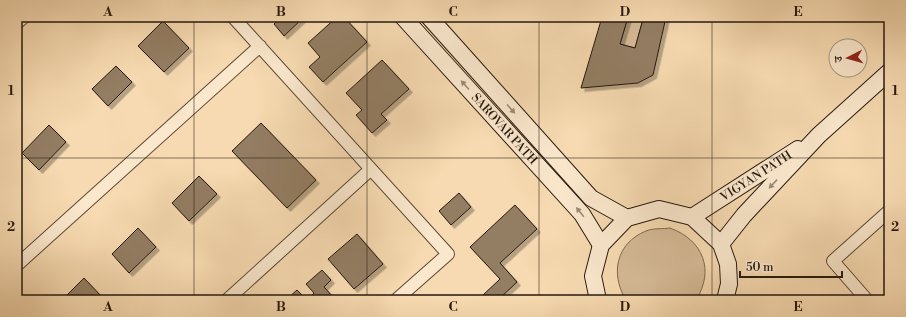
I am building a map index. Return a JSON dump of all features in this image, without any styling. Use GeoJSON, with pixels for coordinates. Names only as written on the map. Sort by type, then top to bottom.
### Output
{"type":"FeatureCollection","features":[{"type":"Feature","properties":{"kind":"main road","name":"SAROVAR PATH"},"geometry":{"type":"LineString","coordinates":[[403,17],[582,214],[601,245]]}},
{"type":"Feature","properties":{"kind":"main road","name":"SAROVAR PATH"},"geometry":{"type":"LineString","coordinates":[[429,17],[591,198],[627,218]]}},
{"type":"Feature","properties":{"kind":"main road","name":"VIGYAN PATH"},"geometry":{"type":"LineString","coordinates":[[721,244],[744,215],[819,135],[889,72]]}},
{"type":"Feature","properties":{"kind":"main road","name":"VIGYAN PATH"},"geometry":{"type":"LineString","coordinates":[[692,217],[819,135]]}},
{"type":"Feature","properties":{"kind":"main road"},"geometry":{"type":"LineString","coordinates":[[598,300],[593,276],[601,245],[627,218],[659,209],[692,217],[721,244],[728,264],[729,284],[725,300]]}},
{"type":"Feature","properties":{"kind":"street"},"geometry":{"type":"LineString","coordinates":[[17,23],[24,17]]}},
{"type":"Feature","properties":{"kind":"street"},"geometry":{"type":"LineString","coordinates":[[233,17],[448,254],[396,300]]}},
{"type":"Feature","properties":{"kind":"street"},"geometry":{"type":"LineString","coordinates":[[17,265],[260,46]]}},
{"type":"Feature","properties":{"kind":"street"},"geometry":{"type":"LineString","coordinates":[[227,300],[371,169]]}},
{"type":"Feature","properties":{"kind":"street"},"geometry":{"type":"LineString","coordinates":[[868,300],[833,262],[889,211]]}},
{"type":"Feature","properties":{"kind":"shaded area"},"geometry":{"type":"Polygon","coordinates":[[[628,17],[643,19],[635,48],[620,44],[628,17]]]}},
{"type":"Feature","properties":{"kind":"shaded area"},"geometry":{"type":"Polygon","coordinates":[[[670,228],[691,240],[698,248],[702,257],[705,267],[705,278],[702,289],[696,300],[626,300],[618,280],[617,270],[622,251],[636,236],[646,231],[670,228]]]}},
{"type":"Feature","properties":{"kind":"building"},"geometry":{"type":"Polygon","coordinates":[[[282,17],[304,17],[284,36],[274,24],[282,17]]]}},
{"type":"Feature","properties":{"kind":"building"},"geometry":{"type":"Polygon","coordinates":[[[337,17],[344,17],[367,42],[323,82],[309,67],[320,57],[308,43],[337,17]]]}},
{"type":"Feature","properties":{"kind":"building"},"geometry":{"type":"Polygon","coordinates":[[[602,17],[628,17],[620,44],[635,48],[643,19],[635,17],[666,17],[653,75],[638,83],[581,88],[602,17]]]}},
{"type":"Feature","properties":{"kind":"building"},"geometry":{"type":"Polygon","coordinates":[[[163,21],[189,48],[164,72],[138,46],[163,21]]]}},
{"type":"Feature","properties":{"kind":"building"},"geometry":{"type":"Polygon","coordinates":[[[382,60],[409,89],[381,114],[387,120],[372,133],[356,115],[362,110],[346,93],[382,60]]]}},
{"type":"Feature","properties":{"kind":"building"},"geometry":{"type":"Polygon","coordinates":[[[116,66],[132,82],[108,106],[92,89],[116,66]]]}},
{"type":"Feature","properties":{"kind":"building"},"geometry":{"type":"Polygon","coordinates":[[[261,123],[316,180],[287,208],[232,151],[261,123]]]}},
{"type":"Feature","properties":{"kind":"building"},"geometry":{"type":"Polygon","coordinates":[[[49,125],[66,142],[39,170],[22,153],[49,125]]]}},
{"type":"Feature","properties":{"kind":"building"},"geometry":{"type":"Polygon","coordinates":[[[199,176],[217,194],[189,221],[172,203],[199,176]]]}},
{"type":"Feature","properties":{"kind":"building"},"geometry":{"type":"Polygon","coordinates":[[[459,193],[471,207],[451,225],[439,211],[459,193]]]}},
{"type":"Feature","properties":{"kind":"building"},"geometry":{"type":"Polygon","coordinates":[[[515,205],[537,229],[500,263],[517,282],[498,300],[488,300],[483,295],[500,279],[470,247],[515,205]]]}},
{"type":"Feature","properties":{"kind":"building"},"geometry":{"type":"Polygon","coordinates":[[[138,228],[156,247],[129,273],[112,254],[138,228]]]}},
{"type":"Feature","properties":{"kind":"building"},"geometry":{"type":"Polygon","coordinates":[[[357,234],[383,264],[354,289],[328,259],[357,234]]]}},
{"type":"Feature","properties":{"kind":"building"},"geometry":{"type":"Polygon","coordinates":[[[322,270],[331,280],[324,287],[334,298],[332,300],[307,300],[314,293],[306,284],[322,270]]]}},
{"type":"Feature","properties":{"kind":"building"},"geometry":{"type":"Polygon","coordinates":[[[84,278],[102,297],[99,300],[62,300],[84,278]]]}},
{"type":"Feature","properties":{"kind":"building"},"geometry":{"type":"Polygon","coordinates":[[[297,290],[307,300],[290,300],[288,298],[297,290]]]}}]}
